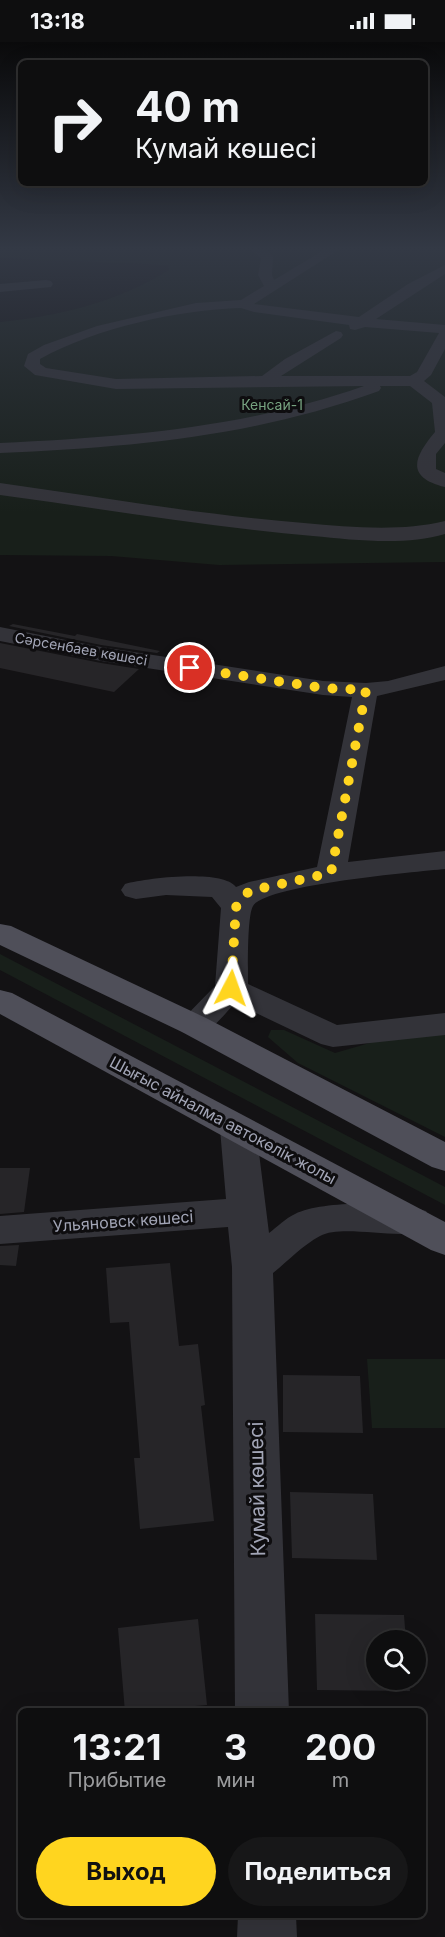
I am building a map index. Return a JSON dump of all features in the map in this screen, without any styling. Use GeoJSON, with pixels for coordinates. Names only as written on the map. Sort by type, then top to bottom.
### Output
{"type":"FeatureCollection","features":[{"type":"Feature","properties":{"kind":"main road"},"geometry":{"type":"LineString","coordinates":[[0,933],[194,1025],[445,1158]]}},
{"type":"Feature","properties":{"kind":"main road","name":"Шығыс айналма автокөлік жолы"},"geometry":{"type":"LineString","coordinates":[[0,1000],[445,1240]]}},
{"type":"Feature","properties":{"kind":"street"},"geometry":{"type":"LineString","coordinates":[[81,335],[44,349],[33,357],[32,366],[41,372],[116,384],[414,381],[423,375],[445,335]]}},
{"type":"Feature","properties":{"kind":"street"},"geometry":{"type":"LineString","coordinates":[[266,381],[276,372],[314,351],[335,335]]}},
{"type":"Feature","properties":{"kind":"street"},"geometry":{"type":"LineString","coordinates":[[414,381],[441,401],[444,433],[427,453],[427,471],[445,481]]}},
{"type":"Feature","properties":{"kind":"street"},"geometry":{"type":"LineString","coordinates":[[0,448],[110,443],[199,434],[327,406],[389,382]]}},
{"type":"Feature","properties":{"kind":"street"},"geometry":{"type":"LineString","coordinates":[[0,489],[240,524],[360,534],[429,532],[445,527]]}},
{"type":"Feature","properties":{"kind":"street","name":"Сәрсенбаев көшесі"},"geometry":{"type":"LineString","coordinates":[[0,634],[101,654],[323,688],[366,690],[389,688],[445,673]]}},
{"type":"Feature","properties":{"kind":"street"},"geometry":{"type":"LineString","coordinates":[[331,873],[366,690]]}},
{"type":"Feature","properties":{"kind":"street"},"geometry":{"type":"LineString","coordinates":[[194,1025],[231,988],[236,907],[249,891],[331,873],[445,860]]}},
{"type":"Feature","properties":{"kind":"street"},"geometry":{"type":"LineString","coordinates":[[136,890],[166,886],[221,888],[236,907]]}},
{"type":"Feature","properties":{"kind":"street"},"geometry":{"type":"LineString","coordinates":[[231,988],[333,1036],[445,1024]]}},
{"type":"Feature","properties":{"kind":"street","name":"Кумай көшесі"},"geometry":{"type":"LineString","coordinates":[[238,1129],[252,1267],[262,1708]]}},
{"type":"Feature","properties":{"kind":"street","name":"Ульяновск көшесі"},"geometry":{"type":"LineString","coordinates":[[0,1230],[246,1212]]}},
{"type":"Feature","properties":{"kind":"street"},"geometry":{"type":"LineString","coordinates":[[252,1267],[309,1224],[336,1218],[412,1221]]}},
{"type":"Feature","properties":{"kind":"street"},"geometry":{"type":"LineString","coordinates":[[267,1918],[267,1937]]}},
{"type":"Feature","properties":{"kind":"green space","name":"Кенсай-1"},"geometry":{"type":"Polygon","coordinates":[[[0,335],[445,335],[445,562],[219,565],[111,556],[0,555],[0,335]]]}},
{"type":"Feature","properties":{"kind":"green space"},"geometry":{"type":"Polygon","coordinates":[[[0,954],[445,1187],[445,1205],[0,970],[0,954]]]}},
{"type":"Feature","properties":{"kind":"green space"},"geometry":{"type":"Polygon","coordinates":[[[271,1030],[284,1030],[335,1053],[373,1042],[445,1034],[445,1137],[298,1063],[268,1037],[271,1030]]]}},
{"type":"Feature","properties":{"kind":"green space"},"geometry":{"type":"Polygon","coordinates":[[[367,1359],[445,1359],[445,1428],[372,1428],[367,1359]]]}},
{"type":"Feature","properties":{"kind":"building"},"geometry":{"type":"Polygon","coordinates":[[[13,624],[160,651],[157,653],[101,645],[9,626],[13,624]]]}},
{"type":"Feature","properties":{"kind":"building"},"geometry":{"type":"Polygon","coordinates":[[[0,643],[139,669],[114,692],[0,668],[0,643]]]}},
{"type":"Feature","properties":{"kind":"building"},"geometry":{"type":"Polygon","coordinates":[[[0,1168],[30,1168],[24,1212],[0,1214],[0,1168]]]}},
{"type":"Feature","properties":{"kind":"building"},"geometry":{"type":"Polygon","coordinates":[[[19,1245],[16,1266],[0,1265],[0,1246],[19,1245]]]}},
{"type":"Feature","properties":{"kind":"building"},"geometry":{"type":"Polygon","coordinates":[[[170,1263],[179,1346],[198,1344],[205,1405],[201,1406],[214,1521],[140,1529],[134,1458],[140,1458],[129,1322],[110,1323],[106,1268],[170,1263]]]}},
{"type":"Feature","properties":{"kind":"building"},"geometry":{"type":"Polygon","coordinates":[[[283,1375],[360,1376],[363,1433],[283,1432],[283,1375]]]}},
{"type":"Feature","properties":{"kind":"building"},"geometry":{"type":"Polygon","coordinates":[[[290,1492],[373,1494],[377,1560],[292,1558],[290,1492]]]}},
{"type":"Feature","properties":{"kind":"building"},"geometry":{"type":"Polygon","coordinates":[[[315,1614],[404,1615],[405,1630],[366,1630],[366,1690],[410,1691],[317,1690],[315,1614]]]}},
{"type":"Feature","properties":{"kind":"building"},"geometry":{"type":"Polygon","coordinates":[[[198,1619],[207,1705],[125,1708],[118,1628],[198,1619]]]}},
{"type":"Feature","properties":{"kind":"route"},"geometry":{"type":"LineString","coordinates":[[190,668],[323,688],[366,690],[331,873],[249,891],[236,907],[231,988]]}}]}
